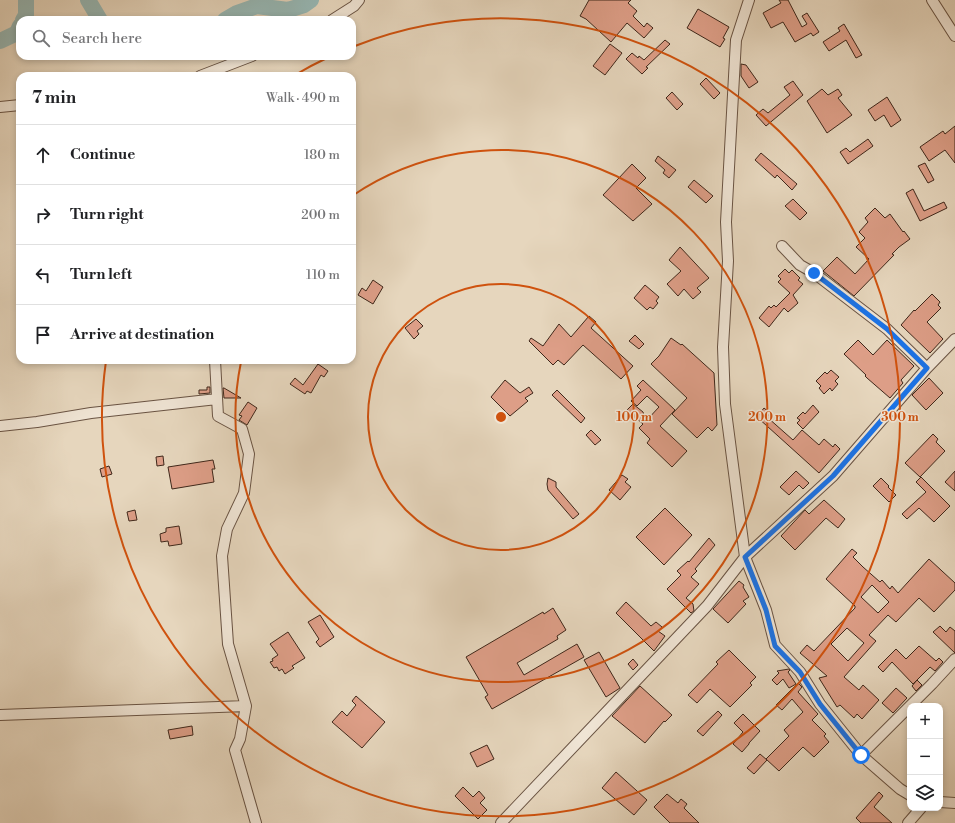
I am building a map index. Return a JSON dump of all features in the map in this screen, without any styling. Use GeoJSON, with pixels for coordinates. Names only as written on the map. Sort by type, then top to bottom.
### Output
{"type":"FeatureCollection","features":[{"type":"Feature","properties":{"kind":"street"},"geometry":{"type":"LineString","coordinates":[[338,16],[354,6],[359,0]]}},
{"type":"Feature","properties":{"kind":"street"},"geometry":{"type":"LineString","coordinates":[[749,0],[736,40],[727,215],[728,261],[723,347],[725,404],[745,557],[766,610],[775,646],[800,672],[820,704],[861,755],[900,789],[907,793]]}},
{"type":"Feature","properties":{"kind":"street"},"geometry":{"type":"LineString","coordinates":[[932,0],[955,36]]}},
{"type":"Feature","properties":{"kind":"street"},"geometry":{"type":"LineString","coordinates":[[210,72],[242,60]]}},
{"type":"Feature","properties":{"kind":"street"},"geometry":{"type":"LineString","coordinates":[[0,107],[16,105]]}},
{"type":"Feature","properties":{"kind":"street"},"geometry":{"type":"LineString","coordinates":[[782,246],[800,265],[814,273],[887,329],[927,368]]}},
{"type":"Feature","properties":{"kind":"street"},"geometry":{"type":"LineString","coordinates":[[501,823],[707,606],[745,557],[833,476],[927,368],[955,339]]}},
{"type":"Feature","properties":{"kind":"street"},"geometry":{"type":"LineString","coordinates":[[215,364],[218,416],[242,429],[249,454],[244,493],[227,529],[222,556],[228,644],[246,706],[240,738],[235,750],[256,823]]}},
{"type":"Feature","properties":{"kind":"street"},"geometry":{"type":"LineString","coordinates":[[0,426],[37,422],[92,413],[217,399]]}},
{"type":"Feature","properties":{"kind":"street"},"geometry":{"type":"LineString","coordinates":[[861,755],[955,659]]}},
{"type":"Feature","properties":{"kind":"street"},"geometry":{"type":"LineString","coordinates":[[0,715],[246,706]]}},
{"type":"Feature","properties":{"kind":"street"},"geometry":{"type":"LineString","coordinates":[[943,802],[955,803]]}},
{"type":"Feature","properties":{"kind":"street"},"geometry":{"type":"LineString","coordinates":[[908,823],[918,811]]}},
{"type":"Feature","properties":{"kind":"building"},"geometry":{"type":"Polygon","coordinates":[[[589,0],[631,0],[628,3],[637,11],[633,16],[644,27],[647,23],[653,28],[644,38],[627,23],[611,42],[586,19],[580,16],[589,0]]]}},
{"type":"Feature","properties":{"kind":"building"},"geometry":{"type":"Polygon","coordinates":[[[779,0],[788,0],[802,27],[807,24],[802,16],[807,13],[819,32],[813,36],[811,33],[795,42],[783,22],[771,28],[763,13],[781,3],[779,0]]]}},
{"type":"Feature","properties":{"kind":"building"},"geometry":{"type":"Polygon","coordinates":[[[698,9],[729,27],[723,38],[725,39],[720,47],[687,28],[698,9]]]}},
{"type":"Feature","properties":{"kind":"building"},"geometry":{"type":"Polygon","coordinates":[[[844,24],[862,55],[856,58],[846,40],[829,51],[823,42],[840,31],[838,28],[844,24]]]}},
{"type":"Feature","properties":{"kind":"building"},"geometry":{"type":"Polygon","coordinates":[[[665,40],[670,44],[646,67],[648,68],[642,74],[626,59],[632,53],[638,58],[639,56],[644,60],[665,40]]]}},
{"type":"Feature","properties":{"kind":"building"},"geometry":{"type":"Polygon","coordinates":[[[610,44],[622,53],[605,75],[593,66],[610,44]]]}},
{"type":"Feature","properties":{"kind":"building"},"geometry":{"type":"Polygon","coordinates":[[[741,64],[746,65],[758,82],[749,88],[741,76],[741,64]]]}},
{"type":"Feature","properties":{"kind":"building"},"geometry":{"type":"Polygon","coordinates":[[[706,78],[720,93],[714,99],[700,84],[706,78]]]}},
{"type":"Feature","properties":{"kind":"building"},"geometry":{"type":"Polygon","coordinates":[[[793,81],[803,95],[766,126],[756,115],[763,109],[768,113],[790,95],[784,87],[793,81]]]}},
{"type":"Feature","properties":{"kind":"building"},"geometry":{"type":"Polygon","coordinates":[[[822,89],[828,95],[838,89],[842,95],[838,98],[852,115],[827,133],[807,101],[822,89]]]}},
{"type":"Feature","properties":{"kind":"building"},"geometry":{"type":"Polygon","coordinates":[[[672,92],[683,104],[677,110],[666,98],[672,92]]]}},
{"type":"Feature","properties":{"kind":"building"},"geometry":{"type":"Polygon","coordinates":[[[887,97],[901,120],[891,127],[884,115],[875,121],[868,110],[887,97]]]}},
{"type":"Feature","properties":{"kind":"building"},"geometry":{"type":"Polygon","coordinates":[[[955,126],[955,163],[945,150],[929,161],[920,147],[943,131],[945,134],[955,126]]]}},
{"type":"Feature","properties":{"kind":"building"},"geometry":{"type":"Polygon","coordinates":[[[868,139],[873,146],[848,164],[840,152],[846,148],[850,152],[868,139]]]}},
{"type":"Feature","properties":{"kind":"building"},"geometry":{"type":"Polygon","coordinates":[[[761,153],[797,184],[792,190],[777,175],[775,178],[755,160],[761,153]]]}},
{"type":"Feature","properties":{"kind":"building"},"geometry":{"type":"Polygon","coordinates":[[[658,156],[676,170],[669,178],[663,173],[665,170],[655,161],[658,156]]]}},
{"type":"Feature","properties":{"kind":"building"},"geometry":{"type":"Polygon","coordinates":[[[925,163],[934,180],[928,183],[918,166],[925,163]]]}},
{"type":"Feature","properties":{"kind":"building"},"geometry":{"type":"Polygon","coordinates":[[[632,164],[646,178],[636,188],[652,204],[633,221],[603,195],[632,164]]]}},
{"type":"Feature","properties":{"kind":"building"},"geometry":{"type":"Polygon","coordinates":[[[694,180],[713,196],[706,203],[688,187],[694,180]]]}},
{"type":"Feature","properties":{"kind":"building"},"geometry":{"type":"Polygon","coordinates":[[[913,189],[924,211],[944,202],[947,208],[920,221],[906,193],[913,189]]]}},
{"type":"Feature","properties":{"kind":"building"},"geometry":{"type":"Polygon","coordinates":[[[793,199],[807,213],[800,220],[785,206],[793,199]]]}},
{"type":"Feature","properties":{"kind":"building"},"geometry":{"type":"Polygon","coordinates":[[[875,208],[885,218],[890,214],[910,239],[892,254],[894,255],[854,296],[823,271],[837,257],[855,274],[869,259],[856,247],[865,238],[859,232],[868,222],[865,218],[875,208]]]}},
{"type":"Feature","properties":{"kind":"building"},"geometry":{"type":"Polygon","coordinates":[[[680,247],[709,278],[697,288],[701,292],[693,299],[684,289],[678,296],[667,284],[681,271],[669,260],[680,247]]]}},
{"type":"Feature","properties":{"kind":"building"},"geometry":{"type":"Polygon","coordinates":[[[785,269],[789,273],[792,270],[800,278],[798,280],[803,284],[793,295],[798,303],[788,312],[784,308],[769,327],[759,318],[769,306],[771,308],[774,305],[776,307],[790,293],[778,282],[781,279],[778,276],[785,269]]]}},
{"type":"Feature","properties":{"kind":"building"},"geometry":{"type":"Polygon","coordinates":[[[373,280],[383,287],[373,304],[358,295],[362,288],[366,291],[373,280]]]}},
{"type":"Feature","properties":{"kind":"building"},"geometry":{"type":"Polygon","coordinates":[[[645,285],[659,297],[656,301],[658,303],[653,309],[650,307],[647,310],[634,298],[645,285]]]}},
{"type":"Feature","properties":{"kind":"building"},"geometry":{"type":"Polygon","coordinates":[[[932,294],[940,302],[938,305],[941,308],[927,322],[943,339],[930,353],[901,325],[914,310],[915,311],[932,294]]]}},
{"type":"Feature","properties":{"kind":"building"},"geometry":{"type":"Polygon","coordinates":[[[589,316],[596,322],[591,328],[633,366],[621,379],[583,345],[564,365],[558,360],[553,365],[529,341],[531,338],[543,346],[559,324],[571,337],[589,316]]]}},
{"type":"Feature","properties":{"kind":"building"},"geometry":{"type":"Polygon","coordinates":[[[416,319],[423,326],[417,331],[419,334],[414,339],[405,328],[416,319]]]}},
{"type":"Feature","properties":{"kind":"building"},"geometry":{"type":"Polygon","coordinates":[[[635,335],[644,344],[639,349],[629,341],[635,335]]]}},
{"type":"Feature","properties":{"kind":"building"},"geometry":{"type":"Polygon","coordinates":[[[671,338],[681,345],[682,344],[714,373],[717,425],[712,431],[708,427],[697,438],[672,414],[687,398],[651,364],[659,356],[671,338]]]}},
{"type":"Feature","properties":{"kind":"building"},"geometry":{"type":"Polygon","coordinates":[[[858,340],[873,355],[887,340],[914,366],[901,380],[903,383],[890,398],[867,378],[865,376],[866,375],[844,354],[858,340]]]}},
{"type":"Feature","properties":{"kind":"building"},"geometry":{"type":"Polygon","coordinates":[[[318,364],[328,371],[324,377],[321,375],[311,393],[307,391],[305,394],[290,384],[295,378],[303,385],[318,364]]]}},
{"type":"Feature","properties":{"kind":"building"},"geometry":{"type":"Polygon","coordinates":[[[831,370],[839,377],[835,381],[838,384],[832,391],[830,388],[824,394],[819,388],[821,386],[816,381],[825,372],[827,374],[831,370]]]}},
{"type":"Feature","properties":{"kind":"building"},"geometry":{"type":"Polygon","coordinates":[[[929,378],[943,393],[926,410],[912,395],[929,378]]]}},
{"type":"Feature","properties":{"kind":"building"},"geometry":{"type":"Polygon","coordinates":[[[505,380],[520,393],[529,387],[533,393],[525,398],[528,401],[510,416],[491,397],[505,380]]]}},
{"type":"Feature","properties":{"kind":"building"},"geometry":{"type":"Polygon","coordinates":[[[643,380],[675,410],[660,426],[687,451],[672,467],[647,443],[650,439],[639,428],[643,424],[627,410],[633,404],[643,412],[646,421],[659,407],[647,396],[637,406],[631,401],[641,390],[637,386],[643,380]]]}},
{"type":"Feature","properties":{"kind":"building"},"geometry":{"type":"Polygon","coordinates":[[[207,387],[210,387],[210,393],[199,394],[199,390],[207,390],[207,387]]]}},
{"type":"Feature","properties":{"kind":"building"},"geometry":{"type":"Polygon","coordinates":[[[224,388],[241,398],[224,398],[224,388]]]}},
{"type":"Feature","properties":{"kind":"building"},"geometry":{"type":"Polygon","coordinates":[[[557,390],[585,418],[581,423],[552,395],[557,390]]]}},
{"type":"Feature","properties":{"kind":"building"},"geometry":{"type":"Polygon","coordinates":[[[248,402],[257,408],[247,425],[239,420],[242,416],[239,415],[248,402]]]}},
{"type":"Feature","properties":{"kind":"building"},"geometry":{"type":"Polygon","coordinates":[[[813,405],[819,412],[803,429],[797,423],[800,420],[797,418],[803,412],[805,414],[813,405]]]}},
{"type":"Feature","properties":{"kind":"building"},"geometry":{"type":"Polygon","coordinates":[[[764,408],[770,413],[767,417],[793,440],[802,430],[819,445],[824,439],[833,447],[835,444],[840,449],[819,473],[757,417],[764,408]]]}},
{"type":"Feature","properties":{"kind":"building"},"geometry":{"type":"Polygon","coordinates":[[[591,430],[601,440],[595,445],[586,435],[591,430]]]}},
{"type":"Feature","properties":{"kind":"building"},"geometry":{"type":"Polygon","coordinates":[[[933,434],[938,439],[936,442],[945,451],[920,477],[905,463],[933,434]]]}},
{"type":"Feature","properties":{"kind":"building"},"geometry":{"type":"Polygon","coordinates":[[[163,456],[164,465],[157,466],[156,457],[163,456]]]}},
{"type":"Feature","properties":{"kind":"building"},"geometry":{"type":"Polygon","coordinates":[[[213,460],[215,469],[212,469],[214,482],[172,489],[168,467],[213,460]]]}},
{"type":"Feature","properties":{"kind":"building"},"geometry":{"type":"Polygon","coordinates":[[[109,466],[112,474],[102,477],[100,469],[109,466]]]}},
{"type":"Feature","properties":{"kind":"building"},"geometry":{"type":"Polygon","coordinates":[[[796,471],[809,483],[803,489],[799,485],[789,495],[780,487],[796,471]]]}},
{"type":"Feature","properties":{"kind":"building"},"geometry":{"type":"Polygon","coordinates":[[[955,471],[955,491],[945,482],[955,471]]]}},
{"type":"Feature","properties":{"kind":"building"},"geometry":{"type":"Polygon","coordinates":[[[622,475],[628,479],[625,482],[631,487],[620,500],[609,490],[622,475]]]}},
{"type":"Feature","properties":{"kind":"building"},"geometry":{"type":"Polygon","coordinates":[[[921,477],[950,506],[934,522],[919,508],[907,519],[902,514],[926,492],[916,482],[921,477]]]}},
{"type":"Feature","properties":{"kind":"building"},"geometry":{"type":"Polygon","coordinates":[[[548,478],[556,482],[556,487],[579,514],[573,519],[548,490],[548,478]]]}},
{"type":"Feature","properties":{"kind":"building"},"geometry":{"type":"Polygon","coordinates":[[[881,478],[896,495],[889,502],[873,486],[881,478]]]}},
{"type":"Feature","properties":{"kind":"building"},"geometry":{"type":"Polygon","coordinates":[[[824,500],[845,519],[838,528],[826,518],[795,550],[781,536],[805,510],[809,514],[824,500]]]}},
{"type":"Feature","properties":{"kind":"building"},"geometry":{"type":"Polygon","coordinates":[[[665,508],[692,535],[664,565],[636,537],[665,508]]]}},
{"type":"Feature","properties":{"kind":"building"},"geometry":{"type":"Polygon","coordinates":[[[135,510],[137,520],[129,521],[127,512],[135,510]]]}},
{"type":"Feature","properties":{"kind":"building"},"geometry":{"type":"Polygon","coordinates":[[[179,526],[182,544],[169,546],[168,541],[161,542],[160,534],[166,532],[166,528],[179,526]]]}},
{"type":"Feature","properties":{"kind":"building"},"geometry":{"type":"Polygon","coordinates":[[[709,538],[715,545],[695,569],[697,571],[691,577],[699,584],[686,598],[693,604],[694,611],[691,613],[667,589],[681,575],[677,571],[688,561],[689,562],[709,538]]]}},
{"type":"Feature","properties":{"kind":"building"},"geometry":{"type":"Polygon","coordinates":[[[852,549],[857,553],[853,557],[863,567],[880,582],[882,580],[890,589],[892,586],[898,593],[929,559],[955,583],[955,590],[934,612],[919,598],[896,622],[888,615],[869,635],[876,641],[844,677],[859,690],[863,685],[879,700],[862,719],[857,714],[854,718],[840,705],[837,707],[819,678],[827,676],[800,653],[807,645],[814,651],[855,608],[855,606],[826,579],[852,549]],[[872,585],[861,597],[878,613],[889,602],[872,585]],[[847,628],[831,644],[848,661],[864,643],[847,628]]]}},
{"type":"Feature","properties":{"kind":"building"},"geometry":{"type":"Polygon","coordinates":[[[739,581],[744,585],[743,587],[749,597],[743,601],[746,604],[728,623],[713,609],[739,581]]]}},
{"type":"Feature","properties":{"kind":"building"},"geometry":{"type":"Polygon","coordinates":[[[626,602],[651,626],[656,622],[662,627],[658,631],[665,636],[654,651],[616,613],[626,602]]]}},
{"type":"Feature","properties":{"kind":"building"},"geometry":{"type":"Polygon","coordinates":[[[553,608],[566,630],[557,636],[558,639],[517,663],[524,675],[577,644],[584,657],[492,709],[485,697],[488,695],[466,657],[543,612],[544,614],[553,608]]]}},
{"type":"Feature","properties":{"kind":"building"},"geometry":{"type":"Polygon","coordinates":[[[320,615],[334,637],[320,647],[316,642],[319,639],[308,622],[320,615]]]}},
{"type":"Feature","properties":{"kind":"building"},"geometry":{"type":"Polygon","coordinates":[[[940,626],[946,632],[950,627],[955,631],[955,653],[933,632],[940,626]]]}},
{"type":"Feature","properties":{"kind":"building"},"geometry":{"type":"Polygon","coordinates":[[[288,632],[305,658],[292,666],[294,668],[285,674],[282,669],[279,671],[277,667],[274,668],[270,662],[273,661],[272,659],[278,655],[270,644],[288,632]]]}},
{"type":"Feature","properties":{"kind":"building"},"geometry":{"type":"Polygon","coordinates":[[[919,646],[936,661],[939,658],[943,662],[935,671],[930,667],[913,684],[892,662],[883,672],[878,667],[896,649],[906,659],[919,646]]]}},
{"type":"Feature","properties":{"kind":"building"},"geometry":{"type":"Polygon","coordinates":[[[729,650],[756,677],[750,683],[752,685],[730,707],[710,689],[697,703],[688,695],[718,664],[716,662],[729,650]]]}},
{"type":"Feature","properties":{"kind":"building"},"geometry":{"type":"Polygon","coordinates":[[[599,652],[620,688],[606,697],[584,660],[599,652]]]}},
{"type":"Feature","properties":{"kind":"building"},"geometry":{"type":"Polygon","coordinates":[[[633,659],[638,665],[633,670],[628,664],[633,659]]]}},
{"type":"Feature","properties":{"kind":"building"},"geometry":{"type":"Polygon","coordinates":[[[790,670],[788,672],[796,684],[789,688],[783,679],[777,685],[772,680],[779,673],[777,671],[790,670]]]}},
{"type":"Feature","properties":{"kind":"building"},"geometry":{"type":"Polygon","coordinates":[[[917,680],[922,685],[916,691],[912,686],[917,680]]]}},
{"type":"Feature","properties":{"kind":"building"},"geometry":{"type":"Polygon","coordinates":[[[798,683],[802,687],[798,692],[818,714],[812,720],[826,734],[824,736],[829,742],[814,757],[803,747],[779,771],[766,759],[789,736],[784,730],[803,712],[792,699],[782,710],[776,705],[798,683]]]}},
{"type":"Feature","properties":{"kind":"building"},"geometry":{"type":"Polygon","coordinates":[[[640,686],[672,715],[665,722],[664,721],[645,743],[612,716],[640,686]]]}},
{"type":"Feature","properties":{"kind":"building"},"geometry":{"type":"Polygon","coordinates":[[[896,688],[907,698],[893,713],[882,703],[896,688]]]}},
{"type":"Feature","properties":{"kind":"building"},"geometry":{"type":"Polygon","coordinates":[[[356,696],[385,722],[362,748],[332,722],[342,711],[347,716],[356,705],[352,701],[356,696]]]}},
{"type":"Feature","properties":{"kind":"building"},"geometry":{"type":"Polygon","coordinates":[[[718,711],[722,715],[703,736],[697,731],[718,711]]]}},
{"type":"Feature","properties":{"kind":"building"},"geometry":{"type":"Polygon","coordinates":[[[743,714],[760,731],[742,752],[733,744],[743,732],[734,723],[743,714]]]}},
{"type":"Feature","properties":{"kind":"building"},"geometry":{"type":"Polygon","coordinates":[[[192,726],[193,735],[170,739],[168,730],[192,726]]]}},
{"type":"Feature","properties":{"kind":"building"},"geometry":{"type":"Polygon","coordinates":[[[487,745],[494,759],[477,767],[470,753],[487,745]]]}},
{"type":"Feature","properties":{"kind":"building"},"geometry":{"type":"Polygon","coordinates":[[[760,754],[767,760],[754,774],[747,768],[760,754]]]}},
{"type":"Feature","properties":{"kind":"building"},"geometry":{"type":"Polygon","coordinates":[[[616,772],[647,800],[634,815],[602,788],[616,772]]]}},
{"type":"Feature","properties":{"kind":"building"},"geometry":{"type":"Polygon","coordinates":[[[463,787],[473,797],[479,791],[485,798],[480,803],[487,810],[478,819],[455,796],[463,787]]]}},
{"type":"Feature","properties":{"kind":"building"},"geometry":{"type":"Polygon","coordinates":[[[879,792],[883,796],[874,807],[892,823],[861,823],[856,818],[879,792]]]}},
{"type":"Feature","properties":{"kind":"building"},"geometry":{"type":"Polygon","coordinates":[[[667,794],[678,803],[681,799],[687,804],[684,808],[699,823],[670,823],[654,807],[667,794]]]}},
{"type":"Feature","properties":{"kind":"waterway"},"geometry":{"type":"LineString","coordinates":[[25,16],[26,0]]}},
{"type":"Feature","properties":{"kind":"waterway"},"geometry":{"type":"LineString","coordinates":[[88,0],[98,16]]}},
{"type":"Feature","properties":{"kind":"waterway"},"geometry":{"type":"LineString","coordinates":[[232,16],[257,6],[288,10],[304,5],[311,0]]}},
{"type":"Feature","properties":{"kind":"waterway"},"geometry":{"type":"LineString","coordinates":[[0,41],[16,33]]}},
{"type":"Feature","properties":{"kind":"route"},"geometry":{"type":"LineString","coordinates":[[814,273],[887,329],[927,368],[833,476],[745,557],[766,610],[775,646],[800,672],[820,704],[861,755]]}}]}
